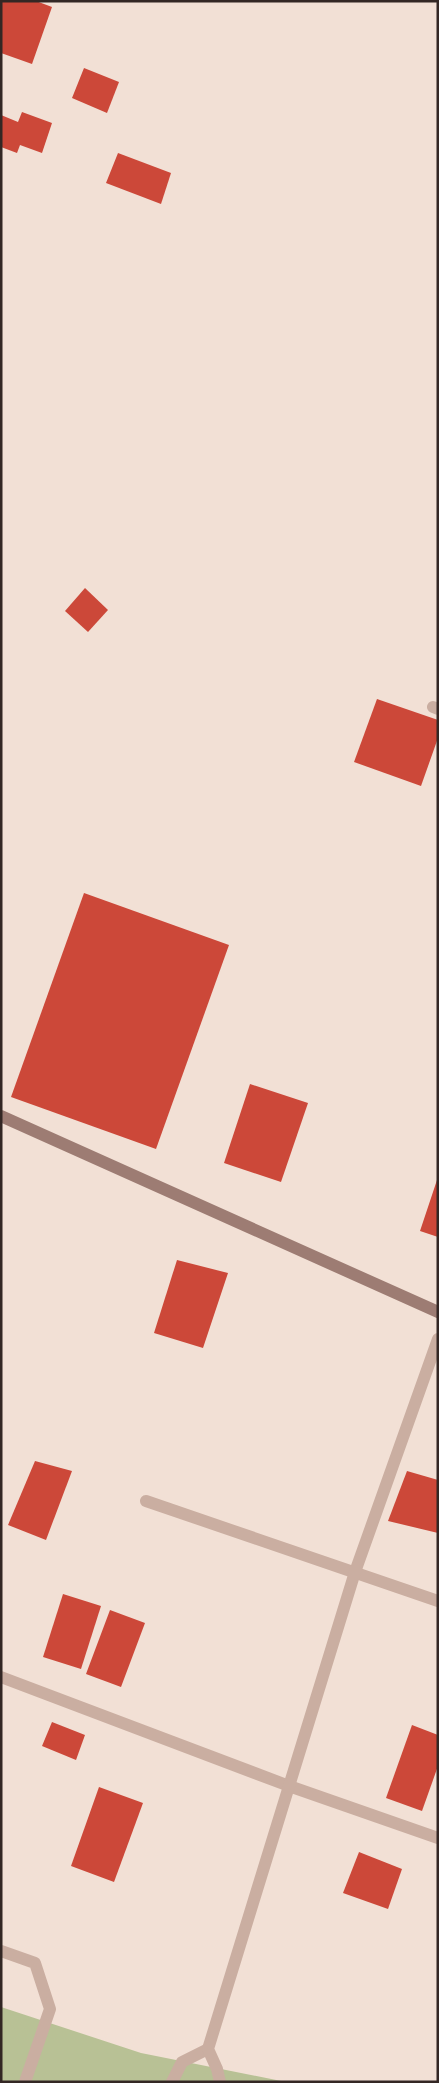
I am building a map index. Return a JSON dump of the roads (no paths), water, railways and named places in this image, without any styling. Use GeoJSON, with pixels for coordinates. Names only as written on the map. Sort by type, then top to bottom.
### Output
{"type":"FeatureCollection","features":[{"type":"Feature","properties":{"kind":"street"},"geometry":{"type":"LineString","coordinates":[[1,1116],[438,1312]]}},
{"type":"Feature","properties":{"kind":"street"},"geometry":{"type":"LineString","coordinates":[[220,2082],[217,2069],[208,2049],[230,1984],[355,1572],[438,1338]]}},
{"type":"Feature","properties":{"kind":"street"},"geometry":{"type":"LineString","coordinates":[[146,1501],[438,1601]]}},
{"type":"Feature","properties":{"kind":"street"},"geometry":{"type":"LineString","coordinates":[[1,1677],[289,1786],[438,1838]]}},
{"type":"Feature","properties":{"kind":"street"},"geometry":{"type":"LineString","coordinates":[[1,1951],[35,1963],[50,2009],[25,2082]]}},
{"type":"Feature","properties":{"kind":"street"},"geometry":{"type":"LineString","coordinates":[[172,2082],[182,2062],[208,2049]]}}]}
